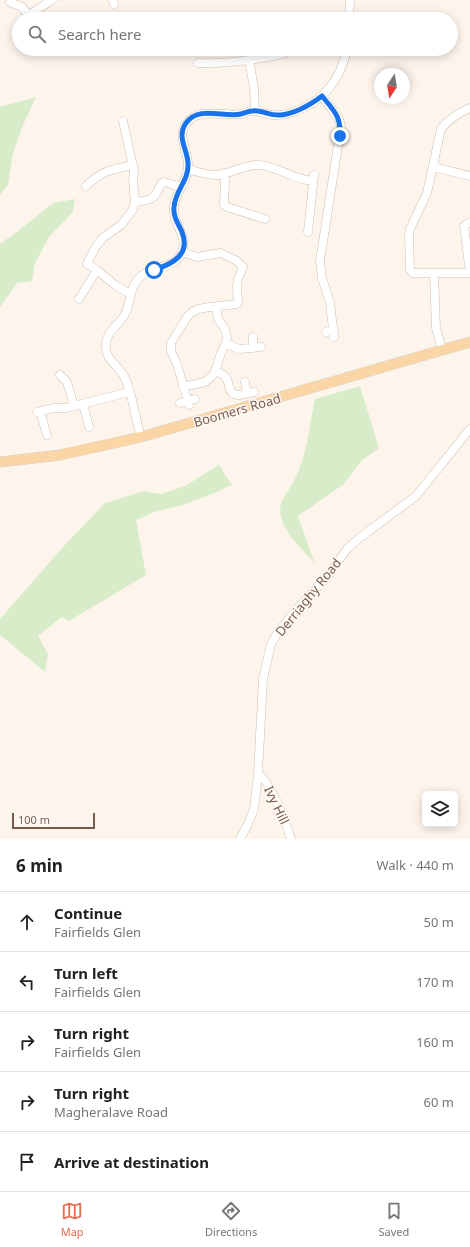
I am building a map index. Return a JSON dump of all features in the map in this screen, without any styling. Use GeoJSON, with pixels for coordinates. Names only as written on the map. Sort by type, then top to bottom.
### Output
{"type":"FeatureCollection","features":[{"type":"Feature","properties":{"kind":"main road","name":"Boomers Road"},"geometry":{"type":"LineString","coordinates":[[0,462],[60,456],[141,437],[470,342]]}},
{"type":"Feature","properties":{"kind":"street"},"geometry":{"type":"LineString","coordinates":[[37,12],[52,0]]}},
{"type":"Feature","properties":{"kind":"street"},"geometry":{"type":"LineString","coordinates":[[349,12],[350,0]]}},
{"type":"Feature","properties":{"kind":"street"},"geometry":{"type":"LineString","coordinates":[[10,2],[22,7],[26,12]]}},
{"type":"Feature","properties":{"kind":"street"},"geometry":{"type":"LineString","coordinates":[[198,63],[221,63],[272,56]]}},
{"type":"Feature","properties":{"kind":"street"},"geometry":{"type":"LineString","coordinates":[[141,437],[129,392],[122,374],[108,356],[105,346],[109,333],[124,315],[133,286],[139,278],[148,272],[171,264],[182,252],[184,238],[174,217],[174,207],[188,169],[188,159],[183,146],[182,137],[184,128],[188,121],[196,115],[201,114],[241,114],[255,110],[272,115],[289,113],[304,108],[322,96],[332,85],[339,74],[345,56]]}},
{"type":"Feature","properties":{"kind":"street"},"geometry":{"type":"LineString","coordinates":[[249,60],[254,88],[255,110]]}},
{"type":"Feature","properties":{"kind":"street"},"geometry":{"type":"LineString","coordinates":[[322,96],[339,119],[341,126],[320,261],[322,278],[330,303],[331,333]]}},
{"type":"Feature","properties":{"kind":"street"},"geometry":{"type":"LineString","coordinates":[[470,108],[459,113],[448,121],[441,129],[427,193],[410,229],[410,270],[413,273],[470,273],[464,226],[470,222]]}},
{"type":"Feature","properties":{"kind":"street"},"geometry":{"type":"LineString","coordinates":[[123,119],[133,165],[135,202],[132,210],[121,225],[104,237],[96,246],[88,264],[98,270],[115,285],[130,294]]}},
{"type":"Feature","properties":{"kind":"street"},"geometry":{"type":"LineString","coordinates":[[86,186],[96,176],[106,171],[133,165]]}},
{"type":"Feature","properties":{"kind":"street"},"geometry":{"type":"LineString","coordinates":[[188,169],[209,175],[224,173],[250,165],[262,165],[274,168],[298,179],[314,178],[308,232]]}},
{"type":"Feature","properties":{"kind":"street"},"geometry":{"type":"LineString","coordinates":[[433,168],[470,176]]}},
{"type":"Feature","properties":{"kind":"street"},"geometry":{"type":"LineString","coordinates":[[224,173],[224,205],[266,219]]}},
{"type":"Feature","properties":{"kind":"street"},"geometry":{"type":"LineString","coordinates":[[135,202],[148,201],[164,182],[181,187]]}},
{"type":"Feature","properties":{"kind":"street"},"geometry":{"type":"LineString","coordinates":[[182,252],[196,256],[221,253],[227,255],[243,266],[237,286],[237,304],[198,309],[191,313],[171,343],[171,351],[177,364],[188,402]]}},
{"type":"Feature","properties":{"kind":"street"},"geometry":{"type":"LineString","coordinates":[[79,299],[98,270]]}},
{"type":"Feature","properties":{"kind":"street"},"geometry":{"type":"LineString","coordinates":[[434,273],[436,328],[442,350]]}},
{"type":"Feature","properties":{"kind":"street"},"geometry":{"type":"LineString","coordinates":[[183,387],[204,382],[213,375],[215,371],[220,353],[226,343],[227,337],[225,329],[218,319],[216,307]]}},
{"type":"Feature","properties":{"kind":"street"},"geometry":{"type":"LineString","coordinates":[[226,343],[235,348],[257,347],[253,337]]}},
{"type":"Feature","properties":{"kind":"street"},"geometry":{"type":"LineString","coordinates":[[215,371],[227,378],[233,394],[239,395],[251,392],[245,382]]}},
{"type":"Feature","properties":{"kind":"street"},"geometry":{"type":"LineString","coordinates":[[60,375],[67,382],[74,406]]}},
{"type":"Feature","properties":{"kind":"street"},"geometry":{"type":"LineString","coordinates":[[47,429],[38,412],[74,406],[129,392]]}},
{"type":"Feature","properties":{"kind":"street"},"geometry":{"type":"LineString","coordinates":[[83,404],[89,427]]}},
{"type":"Feature","properties":{"kind":"street","name":"Derriaghy Road"},"geometry":{"type":"LineString","coordinates":[[240,839],[254,809],[258,774],[263,679],[271,644],[278,632],[295,611],[326,578],[347,549],[358,539],[416,496],[470,429]]}},
{"type":"Feature","properties":{"kind":"street","name":"Ivy Hill"},"geometry":{"type":"LineString","coordinates":[[258,774],[266,781],[278,805],[291,839]]}},
{"type":"Feature","properties":{"kind":"green space"},"geometry":{"type":"Polygon","coordinates":[[[36,97],[23,125],[13,153],[8,185],[0,195],[0,107],[36,97]]]}},
{"type":"Feature","properties":{"kind":"green space"},"geometry":{"type":"Polygon","coordinates":[[[75,199],[73,212],[49,237],[35,263],[32,281],[17,283],[0,307],[0,244],[53,203],[75,199]]]}},
{"type":"Feature","properties":{"kind":"green space"},"geometry":{"type":"Polygon","coordinates":[[[360,386],[379,448],[361,461],[344,484],[298,516],[315,564],[288,533],[281,518],[280,507],[302,463],[315,399],[360,386]]]}},
{"type":"Feature","properties":{"kind":"green space"},"geometry":{"type":"Polygon","coordinates":[[[219,465],[232,485],[183,505],[157,511],[136,520],[146,575],[69,621],[62,617],[38,636],[48,654],[45,672],[0,635],[0,619],[62,548],[105,503],[144,491],[161,494],[185,486],[219,465]]]}},
{"type":"Feature","properties":{"kind":"route"},"geometry":{"type":"LineString","coordinates":[[154,270],[171,264],[182,252],[184,238],[174,217],[174,207],[176,196],[188,169],[188,159],[183,146],[182,133],[185,124],[196,115],[241,114],[250,111],[262,111],[272,115],[281,115],[304,108],[322,96],[339,119],[341,126],[340,136]]}}]}
